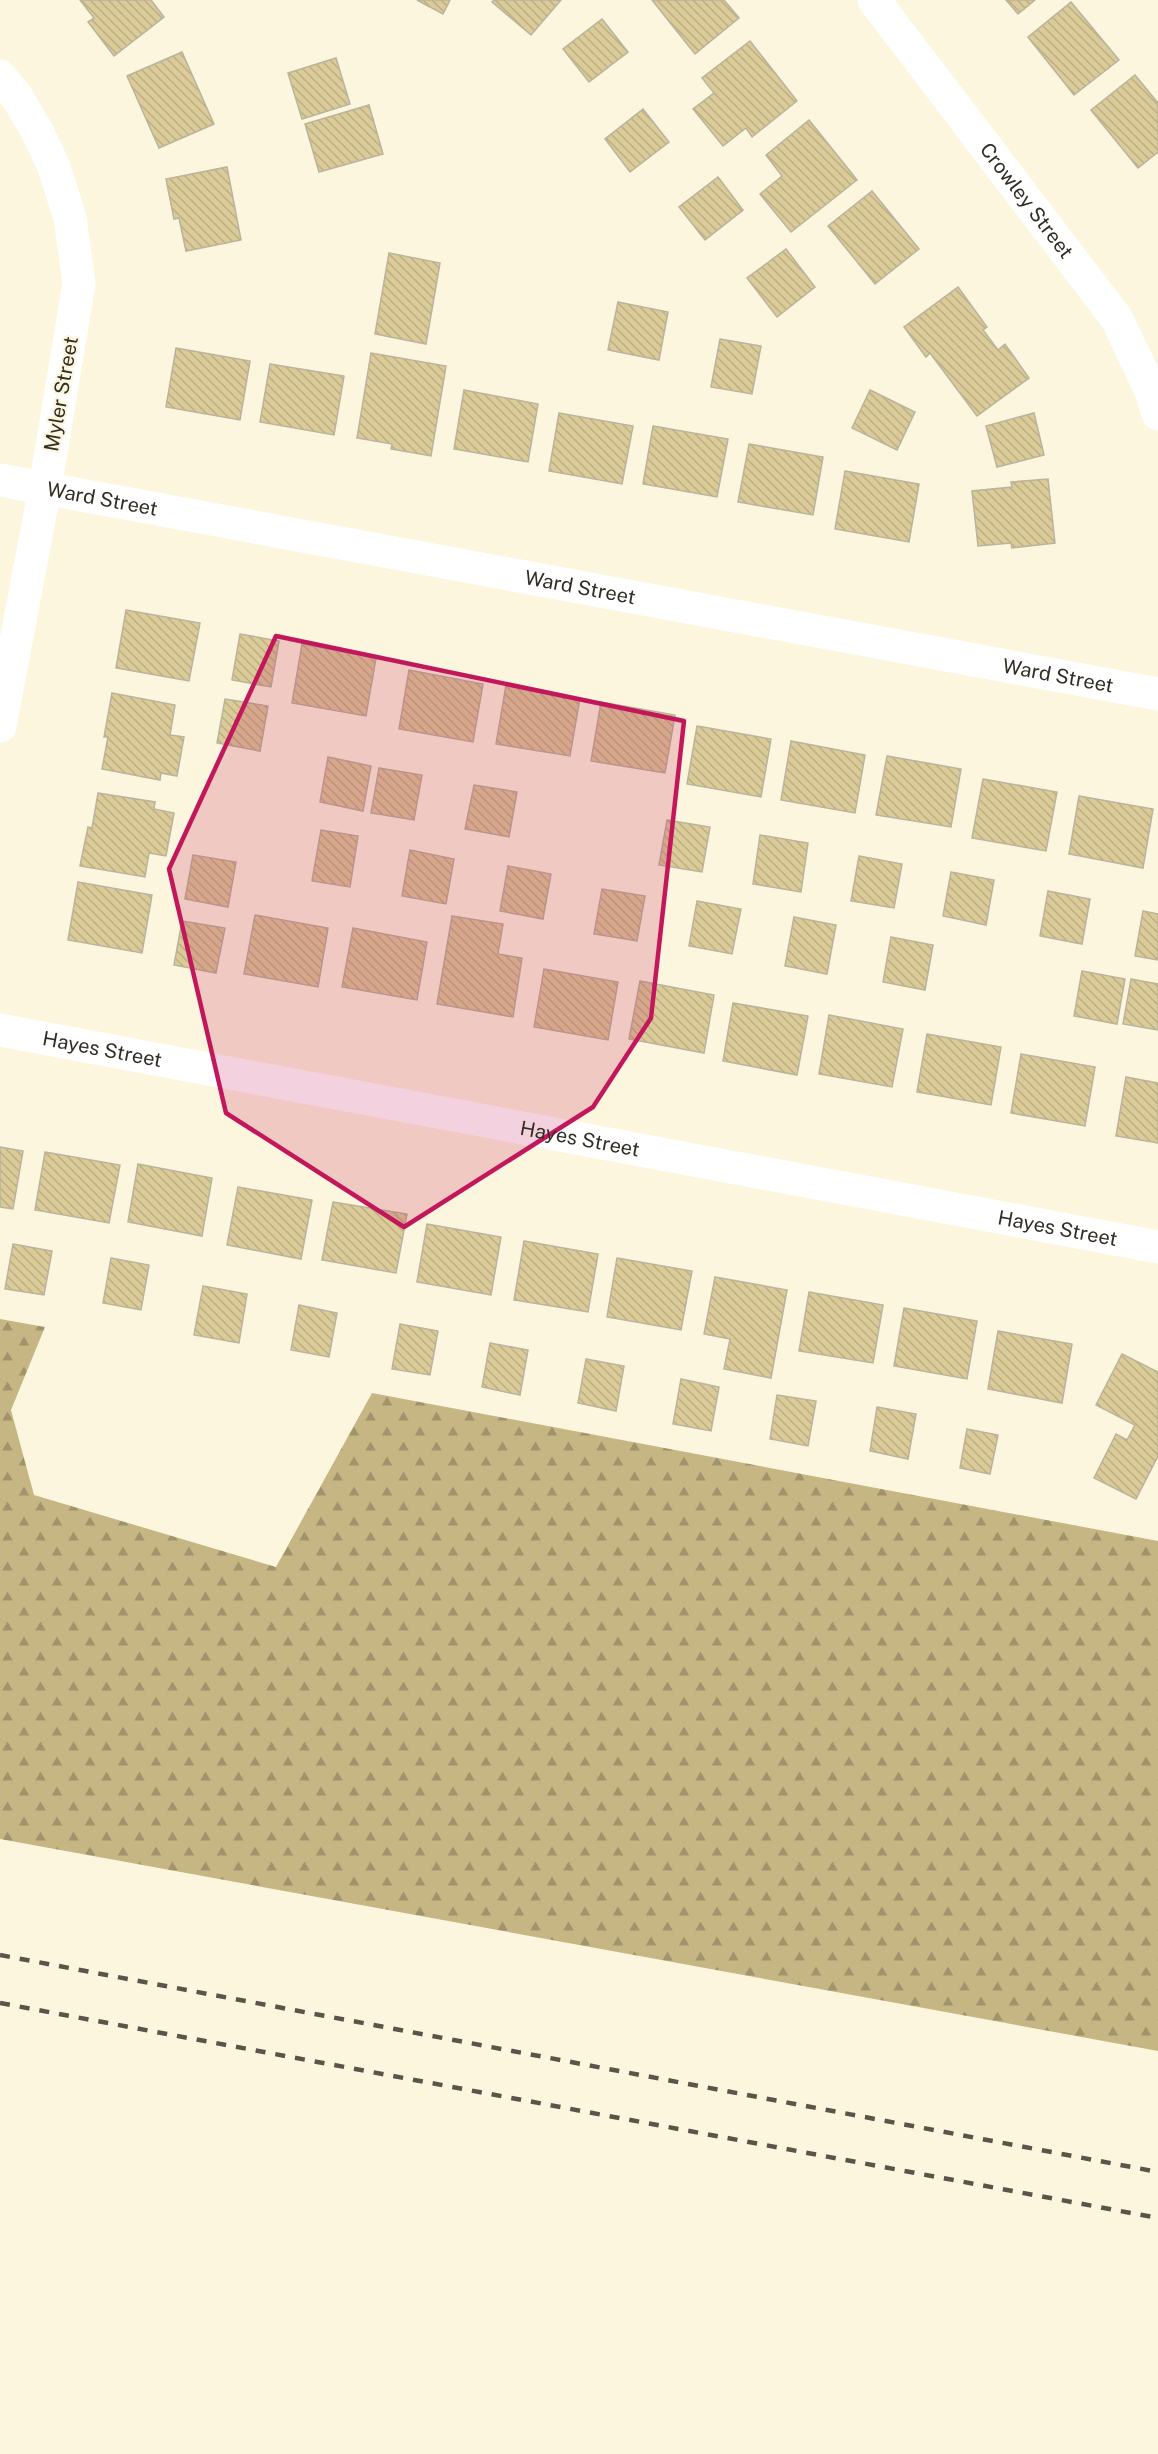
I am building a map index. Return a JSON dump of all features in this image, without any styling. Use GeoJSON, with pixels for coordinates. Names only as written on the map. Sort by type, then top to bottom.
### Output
{"type":"FeatureCollection","features":[{"type":"Feature","properties":{"kind":"street","name":"Crowley Street"},"geometry":{"type":"LineString","coordinates":[[874,0],[1117,319],[1151,391],[1158,414]]}},
{"type":"Feature","properties":{"kind":"street","name":"Myler Street"},"geometry":{"type":"LineString","coordinates":[[0,76],[17,97],[32,122],[54,167],[70,218],[79,283],[45,488],[0,726]]}},
{"type":"Feature","properties":{"kind":"street","name":"Ward Street"},"geometry":{"type":"LineString","coordinates":[[0,480],[1158,694]]}},
{"type":"Feature","properties":{"kind":"street","name":"Hayes Street"},"geometry":{"type":"LineString","coordinates":[[0,1030],[1158,1247]]}},
{"type":"Feature","properties":{"kind":"highlighted area"},"geometry":{"type":"Polygon","coordinates":[[[276,636],[684,721],[651,1018],[593,1107],[404,1227],[226,1113],[169,869],[276,636]]]}},
{"type":"Feature","properties":{"kind":"green space"},"geometry":{"type":"Polygon","coordinates":[[[0,1319],[45,1327],[11,1410],[34,1495],[276,1567],[372,1393],[1158,1541],[1158,2051],[0,1839],[0,1319]]]}},
{"type":"Feature","properties":{"kind":"building"},"geometry":{"type":"Polygon","coordinates":[[[80,0],[151,0],[164,17],[114,56],[88,22],[94,18],[80,0]]]}},
{"type":"Feature","properties":{"kind":"building"},"geometry":{"type":"Polygon","coordinates":[[[417,0],[450,0],[443,14],[417,0]]]}},
{"type":"Feature","properties":{"kind":"building"},"geometry":{"type":"Polygon","coordinates":[[[494,0],[561,0],[531,35],[492,2],[494,0]]]}},
{"type":"Feature","properties":{"kind":"building"},"geometry":{"type":"Polygon","coordinates":[[[652,0],[724,0],[739,18],[695,54],[652,0]]]}},
{"type":"Feature","properties":{"kind":"building"},"geometry":{"type":"Polygon","coordinates":[[[1006,0],[1035,0],[1018,14],[1006,0]]]}},
{"type":"Feature","properties":{"kind":"building"},"geometry":{"type":"Polygon","coordinates":[[[1071,2],[1119,60],[1074,95],[1028,37],[1071,2]]]}},
{"type":"Feature","properties":{"kind":"building"},"geometry":{"type":"Polygon","coordinates":[[[602,19],[628,52],[589,82],[563,49],[602,19]]]}},
{"type":"Feature","properties":{"kind":"building"},"geometry":{"type":"Polygon","coordinates":[[[750,41],[797,101],[752,137],[746,128],[723,146],[693,109],[714,93],[702,78],[750,41]]]}},
{"type":"Feature","properties":{"kind":"building"},"geometry":{"type":"Polygon","coordinates":[[[182,52],[214,124],[159,148],[127,76],[182,52]]]}},
{"type":"Feature","properties":{"kind":"building"},"geometry":{"type":"Polygon","coordinates":[[[336,58],[350,104],[302,119],[288,73],[336,58]]]}},
{"type":"Feature","properties":{"kind":"building"},"geometry":{"type":"Polygon","coordinates":[[[1135,75],[1158,103],[1158,152],[1138,168],[1091,110],[1135,75]]]}},
{"type":"Feature","properties":{"kind":"building"},"geometry":{"type":"Polygon","coordinates":[[[369,105],[383,154],[319,172],[305,124],[369,105]]]}},
{"type":"Feature","properties":{"kind":"building"},"geometry":{"type":"Polygon","coordinates":[[[643,109],[669,142],[630,172],[605,139],[643,109]]]}},
{"type":"Feature","properties":{"kind":"building"},"geometry":{"type":"Polygon","coordinates":[[[809,120],[857,180],[791,232],[760,194],[782,176],[766,155],[809,120]]]}},
{"type":"Feature","properties":{"kind":"building"},"geometry":{"type":"Polygon","coordinates":[[[227,167],[241,240],[186,251],[179,218],[174,219],[166,179],[227,167]]]}},
{"type":"Feature","properties":{"kind":"building"},"geometry":{"type":"Polygon","coordinates":[[[718,177],[743,210],[705,240],[679,207],[718,177]]]}},
{"type":"Feature","properties":{"kind":"building"},"geometry":{"type":"Polygon","coordinates":[[[872,191],[919,249],[875,284],[828,226],[872,191]]]}},
{"type":"Feature","properties":{"kind":"building"},"geometry":{"type":"Polygon","coordinates":[[[786,249],[815,287],[777,317],[747,278],[786,249]]]}},
{"type":"Feature","properties":{"kind":"building"},"geometry":{"type":"Polygon","coordinates":[[[389,253],[440,263],[426,344],[375,334],[389,253]]]}},
{"type":"Feature","properties":{"kind":"building"},"geometry":{"type":"Polygon","coordinates":[[[958,287],[987,327],[983,330],[998,350],[1005,344],[1029,378],[977,416],[930,353],[926,357],[904,327],[958,287]]]}},
{"type":"Feature","properties":{"kind":"building"},"geometry":{"type":"Polygon","coordinates":[[[618,302],[668,312],[659,360],[608,350],[618,302]]]}},
{"type":"Feature","properties":{"kind":"building"},"geometry":{"type":"Polygon","coordinates":[[[720,339],[761,346],[752,394],[711,387],[720,339]]]}},
{"type":"Feature","properties":{"kind":"building"},"geometry":{"type":"Polygon","coordinates":[[[176,348],[250,361],[240,420],[166,407],[176,348]]]}},
{"type":"Feature","properties":{"kind":"building"},"geometry":{"type":"Polygon","coordinates":[[[371,353],[446,366],[431,456],[391,449],[392,444],[357,438],[371,353]]]}},
{"type":"Feature","properties":{"kind":"building"},"geometry":{"type":"Polygon","coordinates":[[[270,364],[344,376],[334,435],[260,422],[270,364]]]}},
{"type":"Feature","properties":{"kind":"building"},"geometry":{"type":"Polygon","coordinates":[[[464,390],[538,404],[528,462],[454,449],[464,390]]]}},
{"type":"Feature","properties":{"kind":"building"},"geometry":{"type":"Polygon","coordinates":[[[870,390],[915,412],[897,450],[852,428],[870,390]]]}},
{"type":"Feature","properties":{"kind":"building"},"geometry":{"type":"Polygon","coordinates":[[[559,413],[633,426],[622,484],[549,471],[559,413]]]}},
{"type":"Feature","properties":{"kind":"building"},"geometry":{"type":"Polygon","coordinates":[[[1034,413],[1044,455],[997,467],[986,426],[1034,413]]]}},
{"type":"Feature","properties":{"kind":"building"},"geometry":{"type":"Polygon","coordinates":[[[653,426],[728,439],[717,497],[643,484],[653,426]]]}},
{"type":"Feature","properties":{"kind":"building"},"geometry":{"type":"Polygon","coordinates":[[[749,444],[823,457],[813,515],[738,502],[749,444]]]}},
{"type":"Feature","properties":{"kind":"building"},"geometry":{"type":"Polygon","coordinates":[[[845,471],[919,484],[909,542],[835,529],[845,471]]]}},
{"type":"Feature","properties":{"kind":"building"},"geometry":{"type":"Polygon","coordinates":[[[1048,479],[1055,543],[1012,548],[1011,543],[978,546],[972,491],[1012,487],[1011,482],[1048,479]]]}},
{"type":"Feature","properties":{"kind":"building"},"geometry":{"type":"Polygon","coordinates":[[[126,610],[200,623],[189,681],[116,668],[126,610]]]}},
{"type":"Feature","properties":{"kind":"building"},"geometry":{"type":"Polygon","coordinates":[[[240,634],[279,641],[271,687],[232,680],[240,634]]]}},
{"type":"Feature","properties":{"kind":"building"},"geometry":{"type":"Polygon","coordinates":[[[302,644],[376,658],[366,716],[292,703],[302,644]]]}},
{"type":"Feature","properties":{"kind":"building"},"geometry":{"type":"Polygon","coordinates":[[[409,670],[483,684],[473,742],[399,729],[409,670]]]}},
{"type":"Feature","properties":{"kind":"building"},"geometry":{"type":"Polygon","coordinates":[[[506,685],[580,698],[570,756],[496,744],[506,685]]]}},
{"type":"Feature","properties":{"kind":"building"},"geometry":{"type":"Polygon","coordinates":[[[112,693],[175,705],[170,735],[184,737],[177,776],[161,773],[160,780],[102,769],[108,737],[104,737],[112,693]]]}},
{"type":"Feature","properties":{"kind":"building"},"geometry":{"type":"Polygon","coordinates":[[[225,699],[268,706],[260,751],[217,743],[225,699]]]}},
{"type":"Feature","properties":{"kind":"building"},"geometry":{"type":"Polygon","coordinates":[[[601,702],[675,715],[665,773],[591,761],[601,702]]]}},
{"type":"Feature","properties":{"kind":"building"},"geometry":{"type":"Polygon","coordinates":[[[697,726],[771,739],[761,797],[687,784],[697,726]]]}},
{"type":"Feature","properties":{"kind":"building"},"geometry":{"type":"Polygon","coordinates":[[[791,741],[865,755],[855,813],[781,800],[791,741]]]}},
{"type":"Feature","properties":{"kind":"building"},"geometry":{"type":"Polygon","coordinates":[[[887,756],[961,769],[951,827],[876,815],[887,756]]]}},
{"type":"Feature","properties":{"kind":"building"},"geometry":{"type":"Polygon","coordinates":[[[328,757],[371,766],[363,811],[320,802],[328,757]]]}},
{"type":"Feature","properties":{"kind":"building"},"geometry":{"type":"Polygon","coordinates":[[[379,768],[422,775],[414,820],[371,813],[379,768]]]}},
{"type":"Feature","properties":{"kind":"building"},"geometry":{"type":"Polygon","coordinates":[[[983,779],[1057,792],[1046,851],[972,838],[983,779]]]}},
{"type":"Feature","properties":{"kind":"building"},"geometry":{"type":"Polygon","coordinates":[[[474,785],[517,792],[509,837],[465,829],[474,785]]]}},
{"type":"Feature","properties":{"kind":"building"},"geometry":{"type":"Polygon","coordinates":[[[98,793],[155,802],[154,809],[174,813],[166,856],[149,853],[145,877],[80,866],[88,827],[92,828],[98,793]]]}},
{"type":"Feature","properties":{"kind":"building"},"geometry":{"type":"Polygon","coordinates":[[[1079,796],[1153,809],[1143,868],[1069,854],[1079,796]]]}},
{"type":"Feature","properties":{"kind":"building"},"geometry":{"type":"Polygon","coordinates":[[[667,820],[710,827],[702,872],[659,865],[667,820]]]}},
{"type":"Feature","properties":{"kind":"building"},"geometry":{"type":"Polygon","coordinates":[[[321,830],[358,836],[350,887],[312,881],[321,830]]]}},
{"type":"Feature","properties":{"kind":"building"},"geometry":{"type":"Polygon","coordinates":[[[760,835],[808,843],[801,892],[753,884],[760,835]]]}},
{"type":"Feature","properties":{"kind":"building"},"geometry":{"type":"Polygon","coordinates":[[[410,850],[454,859],[446,904],[402,896],[410,850]]]}},
{"type":"Feature","properties":{"kind":"building"},"geometry":{"type":"Polygon","coordinates":[[[193,855],[236,862],[228,907],[185,899],[193,855]]]}},
{"type":"Feature","properties":{"kind":"building"},"geometry":{"type":"Polygon","coordinates":[[[859,856],[902,864],[894,908],[851,901],[859,856]]]}},
{"type":"Feature","properties":{"kind":"building"},"geometry":{"type":"Polygon","coordinates":[[[508,866],[551,874],[543,919],[500,911],[508,866]]]}},
{"type":"Feature","properties":{"kind":"building"},"geometry":{"type":"Polygon","coordinates":[[[951,872],[994,880],[986,925],[943,916],[951,872]]]}},
{"type":"Feature","properties":{"kind":"building"},"geometry":{"type":"Polygon","coordinates":[[[78,882],[152,895],[142,953],[68,940],[78,882]]]}},
{"type":"Feature","properties":{"kind":"building"},"geometry":{"type":"Polygon","coordinates":[[[602,889],[645,896],[637,941],[594,934],[602,889]]]}},
{"type":"Feature","properties":{"kind":"building"},"geometry":{"type":"Polygon","coordinates":[[[1048,891],[1090,899],[1082,944],[1040,936],[1048,891]]]}},
{"type":"Feature","properties":{"kind":"building"},"geometry":{"type":"Polygon","coordinates":[[[697,901],[741,909],[732,954],[689,946],[697,901]]]}},
{"type":"Feature","properties":{"kind":"building"},"geometry":{"type":"Polygon","coordinates":[[[1143,911],[1158,914],[1158,960],[1135,956],[1143,911]]]}},
{"type":"Feature","properties":{"kind":"building"},"geometry":{"type":"Polygon","coordinates":[[[255,915],[328,928],[318,987],[244,974],[255,915]]]}},
{"type":"Feature","properties":{"kind":"building"},"geometry":{"type":"Polygon","coordinates":[[[452,916],[503,924],[498,954],[522,958],[513,1017],[437,1004],[452,916]]]}},
{"type":"Feature","properties":{"kind":"building"},"geometry":{"type":"Polygon","coordinates":[[[794,917],[836,925],[827,974],[785,966],[794,917]]]}},
{"type":"Feature","properties":{"kind":"building"},"geometry":{"type":"Polygon","coordinates":[[[182,921],[225,928],[216,973],[174,965],[182,921]]]}},
{"type":"Feature","properties":{"kind":"building"},"geometry":{"type":"Polygon","coordinates":[[[353,928],[427,942],[417,1000],[342,987],[353,928]]]}},
{"type":"Feature","properties":{"kind":"building"},"geometry":{"type":"Polygon","coordinates":[[[891,937],[933,945],[925,990],[883,982],[891,937]]]}},
{"type":"Feature","properties":{"kind":"building"},"geometry":{"type":"Polygon","coordinates":[[[544,969],[618,982],[608,1040],[534,1027],[544,969]]]}},
{"type":"Feature","properties":{"kind":"building"},"geometry":{"type":"Polygon","coordinates":[[[1082,971],[1125,979],[1117,1024],[1074,1016],[1082,971]]]}},
{"type":"Feature","properties":{"kind":"building"},"geometry":{"type":"Polygon","coordinates":[[[1131,979],[1158,984],[1158,1030],[1123,1024],[1131,979]]]}},
{"type":"Feature","properties":{"kind":"building"},"geometry":{"type":"Polygon","coordinates":[[[640,981],[714,995],[704,1053],[629,1039],[640,981]]]}},
{"type":"Feature","properties":{"kind":"building"},"geometry":{"type":"Polygon","coordinates":[[[733,1003],[808,1016],[797,1075],[723,1061],[733,1003]]]}},
{"type":"Feature","properties":{"kind":"building"},"geometry":{"type":"Polygon","coordinates":[[[829,1015],[903,1029],[892,1087],[819,1074],[829,1015]]]}},
{"type":"Feature","properties":{"kind":"building"},"geometry":{"type":"Polygon","coordinates":[[[927,1034],[1001,1047],[991,1105],[917,1092],[927,1034]]]}},
{"type":"Feature","properties":{"kind":"building"},"geometry":{"type":"Polygon","coordinates":[[[1021,1054],[1095,1067],[1085,1126],[1011,1113],[1021,1054]]]}},
{"type":"Feature","properties":{"kind":"building"},"geometry":{"type":"Polygon","coordinates":[[[1126,1077],[1158,1083],[1158,1143],[1116,1136],[1126,1077]]]}},
{"type":"Feature","properties":{"kind":"building"},"geometry":{"type":"Polygon","coordinates":[[[0,1147],[23,1151],[13,1209],[0,1207],[0,1147]]]}},
{"type":"Feature","properties":{"kind":"building"},"geometry":{"type":"Polygon","coordinates":[[[45,1152],[120,1165],[109,1223],[35,1210],[45,1152]]]}},
{"type":"Feature","properties":{"kind":"building"},"geometry":{"type":"Polygon","coordinates":[[[138,1164],[212,1178],[202,1236],[128,1222],[138,1164]]]}},
{"type":"Feature","properties":{"kind":"building"},"geometry":{"type":"Polygon","coordinates":[[[238,1187],[312,1200],[301,1259],[227,1245],[238,1187]]]}},
{"type":"Feature","properties":{"kind":"building"},"geometry":{"type":"Polygon","coordinates":[[[333,1202],[407,1214],[396,1273],[322,1260],[333,1202]]]}},
{"type":"Feature","properties":{"kind":"building"},"geometry":{"type":"Polygon","coordinates":[[[427,1224],[501,1237],[491,1295],[417,1282],[427,1224]]]}},
{"type":"Feature","properties":{"kind":"building"},"geometry":{"type":"Polygon","coordinates":[[[524,1241],[598,1254],[588,1312],[514,1300],[524,1241]]]}},
{"type":"Feature","properties":{"kind":"building"},"geometry":{"type":"Polygon","coordinates":[[[13,1244],[52,1251],[44,1295],[5,1289],[13,1244]]]}},
{"type":"Feature","properties":{"kind":"building"},"geometry":{"type":"Polygon","coordinates":[[[111,1258],[149,1265],[141,1310],[103,1303],[111,1258]]]}},
{"type":"Feature","properties":{"kind":"building"},"geometry":{"type":"Polygon","coordinates":[[[617,1258],[692,1271],[681,1330],[607,1317],[617,1258]]]}},
{"type":"Feature","properties":{"kind":"building"},"geometry":{"type":"Polygon","coordinates":[[[715,1277],[787,1290],[771,1378],[724,1369],[730,1339],[704,1334],[715,1277]]]}},
{"type":"Feature","properties":{"kind":"building"},"geometry":{"type":"Polygon","coordinates":[[[203,1286],[247,1294],[239,1343],[194,1335],[203,1286]]]}},
{"type":"Feature","properties":{"kind":"building"},"geometry":{"type":"Polygon","coordinates":[[[809,1292],[883,1305],[873,1363],[799,1351],[809,1292]]]}},
{"type":"Feature","properties":{"kind":"building"},"geometry":{"type":"Polygon","coordinates":[[[299,1305],[337,1313],[329,1357],[291,1350],[299,1305]]]}},
{"type":"Feature","properties":{"kind":"building"},"geometry":{"type":"Polygon","coordinates":[[[904,1308],[977,1321],[967,1379],[894,1366],[904,1308]]]}},
{"type":"Feature","properties":{"kind":"building"},"geometry":{"type":"Polygon","coordinates":[[[400,1324],[438,1331],[430,1375],[392,1369],[400,1324]]]}},
{"type":"Feature","properties":{"kind":"building"},"geometry":{"type":"Polygon","coordinates":[[[998,1331],[1072,1344],[1062,1403],[988,1389],[998,1331]]]}},
{"type":"Feature","properties":{"kind":"building"},"geometry":{"type":"Polygon","coordinates":[[[490,1343],[528,1350],[520,1395],[482,1387],[490,1343]]]}},
{"type":"Feature","properties":{"kind":"building"},"geometry":{"type":"Polygon","coordinates":[[[1122,1354],[1158,1372],[1158,1456],[1136,1499],[1094,1478],[1116,1434],[1127,1440],[1135,1425],[1096,1405],[1122,1354]]]}},
{"type":"Feature","properties":{"kind":"building"},"geometry":{"type":"Polygon","coordinates":[[[586,1359],[624,1366],[616,1411],[578,1403],[586,1359]]]}},
{"type":"Feature","properties":{"kind":"building"},"geometry":{"type":"Polygon","coordinates":[[[681,1379],[719,1387],[711,1431],[673,1424],[681,1379]]]}},
{"type":"Feature","properties":{"kind":"building"},"geometry":{"type":"Polygon","coordinates":[[[777,1395],[816,1401],[808,1446],[770,1439],[777,1395]]]}},
{"type":"Feature","properties":{"kind":"building"},"geometry":{"type":"Polygon","coordinates":[[[877,1407],[916,1414],[908,1459],[870,1451],[877,1407]]]}},
{"type":"Feature","properties":{"kind":"building"},"geometry":{"type":"Polygon","coordinates":[[[967,1429],[998,1435],[990,1474],[960,1468],[967,1429]]]}},
{"type":"Feature","properties":{"kind":"railway"},"geometry":{"type":"LineString","coordinates":[[0,1955],[1158,2172]]}},
{"type":"Feature","properties":{"kind":"railway"},"geometry":{"type":"LineString","coordinates":[[0,2003],[1158,2218]]}}]}
